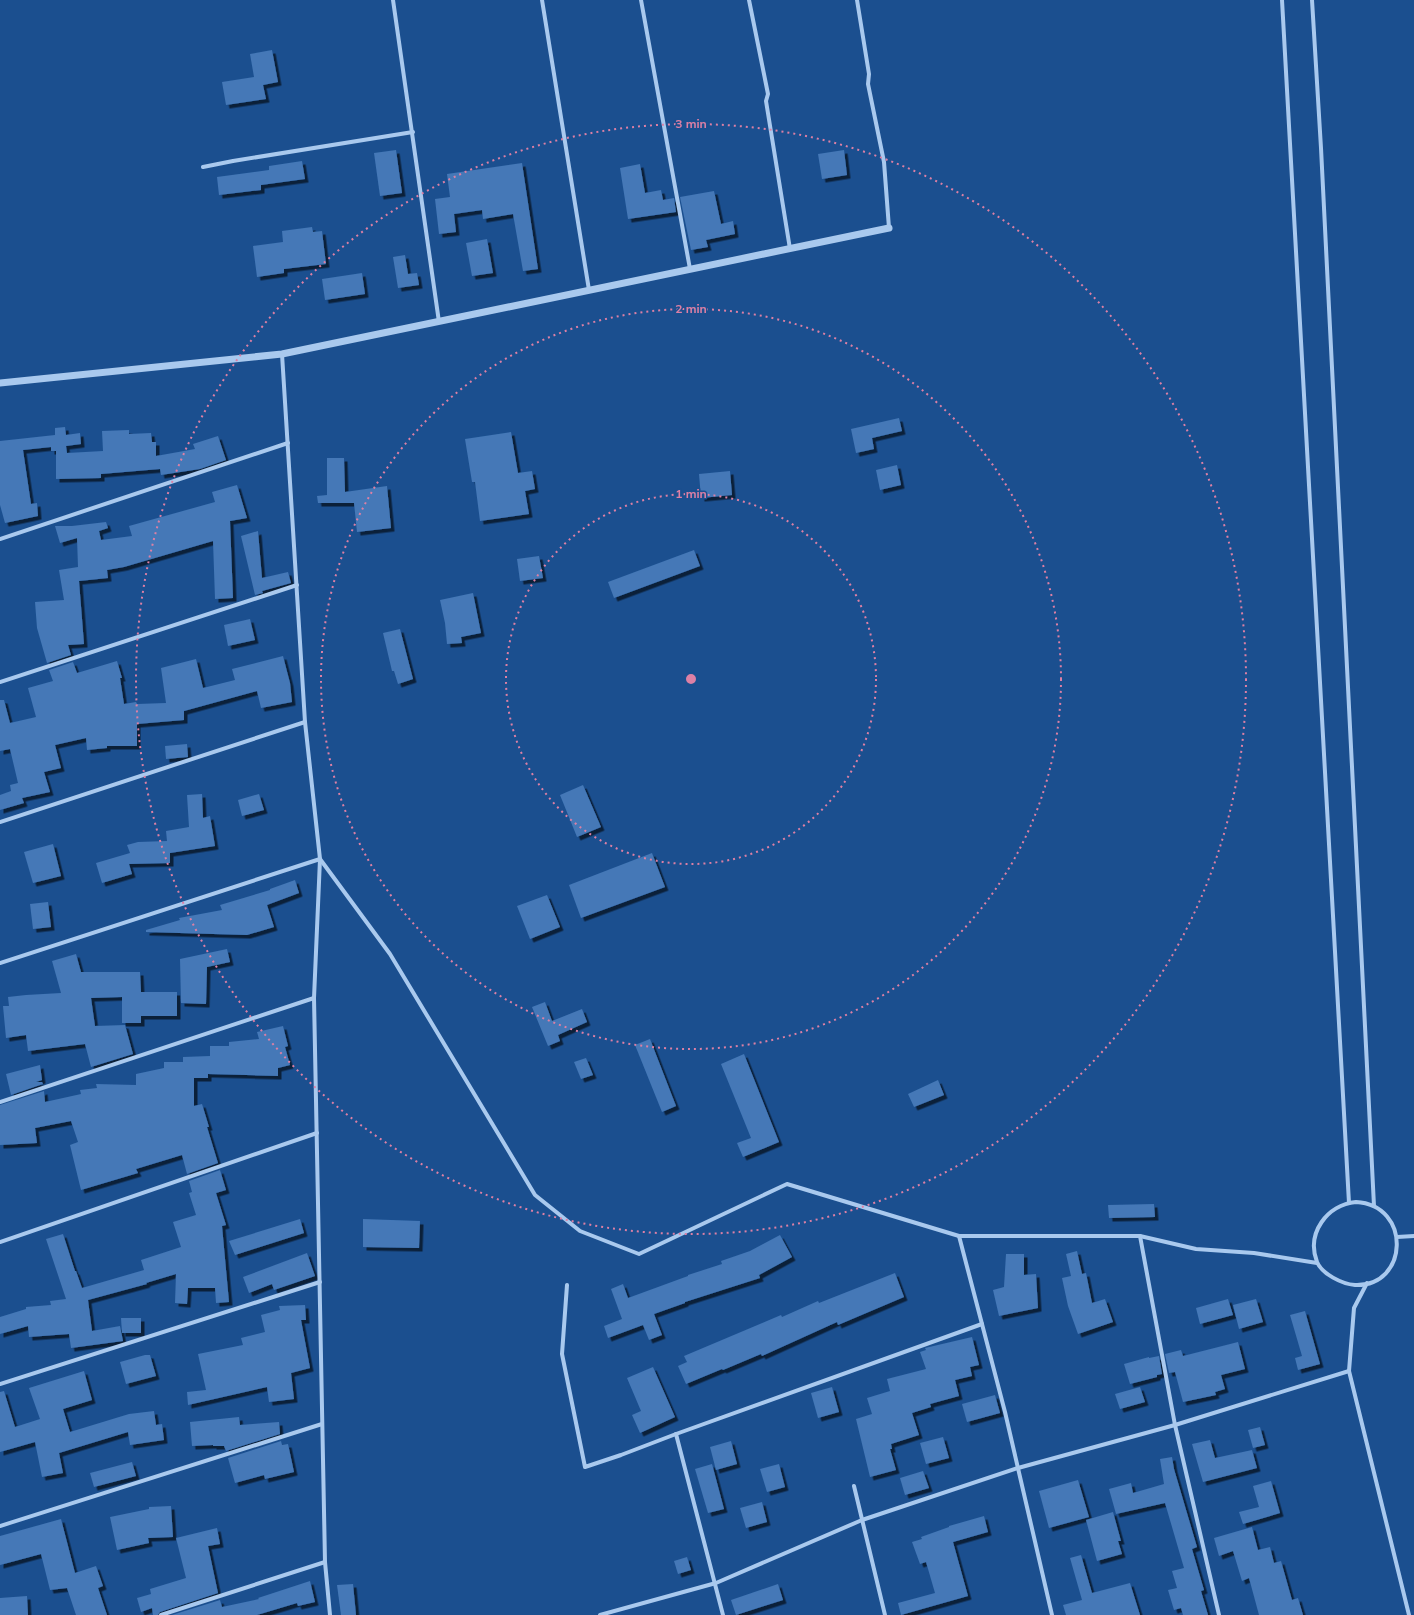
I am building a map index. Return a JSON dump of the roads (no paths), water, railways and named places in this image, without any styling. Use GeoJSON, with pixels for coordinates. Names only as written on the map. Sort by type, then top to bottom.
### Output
{"type":"FeatureCollection","features":[{"type":"Feature","properties":{"kind":"street"},"geometry":{"type":"LineString","coordinates":[[393,0],[439,322]]}},
{"type":"Feature","properties":{"kind":"street"},"geometry":{"type":"LineString","coordinates":[[542,0],[589,290]]}},
{"type":"Feature","properties":{"kind":"street"},"geometry":{"type":"LineString","coordinates":[[641,0],[690,269]]}},
{"type":"Feature","properties":{"kind":"street"},"geometry":{"type":"LineString","coordinates":[[749,0],[768,94],[766,101],[790,249]]}},
{"type":"Feature","properties":{"kind":"street"},"geometry":{"type":"LineString","coordinates":[[0,382],[282,354],[889,228],[884,162],[868,84],[869,74],[857,0]]}},
{"type":"Feature","properties":{"kind":"street"},"geometry":{"type":"LineString","coordinates":[[1282,0],[1292,156],[1349,1203]]}},
{"type":"Feature","properties":{"kind":"street"},"geometry":{"type":"LineString","coordinates":[[1312,0],[1321,148],[1374,1206]]}},
{"type":"Feature","properties":{"kind":"street"},"geometry":{"type":"LineString","coordinates":[[203,167],[413,132]]}},
{"type":"Feature","properties":{"kind":"street"},"geometry":{"type":"LineString","coordinates":[[282,354],[305,722],[320,859],[314,998],[325,1562],[330,1615]]}},
{"type":"Feature","properties":{"kind":"street"},"geometry":{"type":"LineString","coordinates":[[0,539],[288,443]]}},
{"type":"Feature","properties":{"kind":"street"},"geometry":{"type":"LineString","coordinates":[[0,682],[297,585]]}},
{"type":"Feature","properties":{"kind":"street"},"geometry":{"type":"LineString","coordinates":[[0,822],[305,722]]}},
{"type":"Feature","properties":{"kind":"street"},"geometry":{"type":"LineString","coordinates":[[320,859],[390,954],[535,1195],[580,1231],[639,1254],[787,1184],[959,1236],[1140,1236],[1196,1249],[1254,1253],[1318,1263]]}},
{"type":"Feature","properties":{"kind":"street"},"geometry":{"type":"LineString","coordinates":[[0,963],[320,859]]}},
{"type":"Feature","properties":{"kind":"street"},"geometry":{"type":"LineString","coordinates":[[0,1102],[314,998]]}},
{"type":"Feature","properties":{"kind":"street"},"geometry":{"type":"LineString","coordinates":[[0,1242],[317,1133]]}},
{"type":"Feature","properties":{"kind":"street"},"geometry":{"type":"LineString","coordinates":[[1362,1202],[1374,1206],[1385,1214],[1393,1225],[1397,1237],[1397,1249],[1394,1261],[1387,1271],[1378,1279],[1367,1283],[1356,1285],[1337,1280],[1327,1273],[1318,1263],[1315,1248],[1317,1230],[1327,1214],[1334,1209],[1349,1203],[1362,1202]]}},
{"type":"Feature","properties":{"kind":"street"},"geometry":{"type":"LineString","coordinates":[[959,1236],[1005,1412],[1052,1615]]}},
{"type":"Feature","properties":{"kind":"street"},"geometry":{"type":"LineString","coordinates":[[1140,1236],[1175,1425],[1219,1615]]}},
{"type":"Feature","properties":{"kind":"street"},"geometry":{"type":"LineString","coordinates":[[1397,1237],[1414,1236]]}},
{"type":"Feature","properties":{"kind":"street"},"geometry":{"type":"LineString","coordinates":[[0,1384],[320,1282]]}},
{"type":"Feature","properties":{"kind":"street"},"geometry":{"type":"LineString","coordinates":[[1367,1283],[1354,1308],[1349,1371],[1409,1615]]}},
{"type":"Feature","properties":{"kind":"street"},"geometry":{"type":"LineString","coordinates":[[567,1285],[562,1354],[585,1467],[982,1324]]}},
{"type":"Feature","properties":{"kind":"street"},"geometry":{"type":"LineString","coordinates":[[600,1615],[716,1583],[862,1520],[1018,1468],[1175,1425],[1349,1371]]}},
{"type":"Feature","properties":{"kind":"street"},"geometry":{"type":"LineString","coordinates":[[0,1526],[322,1424]]}},
{"type":"Feature","properties":{"kind":"street"},"geometry":{"type":"LineString","coordinates":[[676,1434],[716,1583],[723,1615]]}},
{"type":"Feature","properties":{"kind":"street"},"geometry":{"type":"LineString","coordinates":[[854,1486],[885,1615]]}},
{"type":"Feature","properties":{"kind":"street"},"geometry":{"type":"LineString","coordinates":[[161,1615],[325,1562]]}}]}
